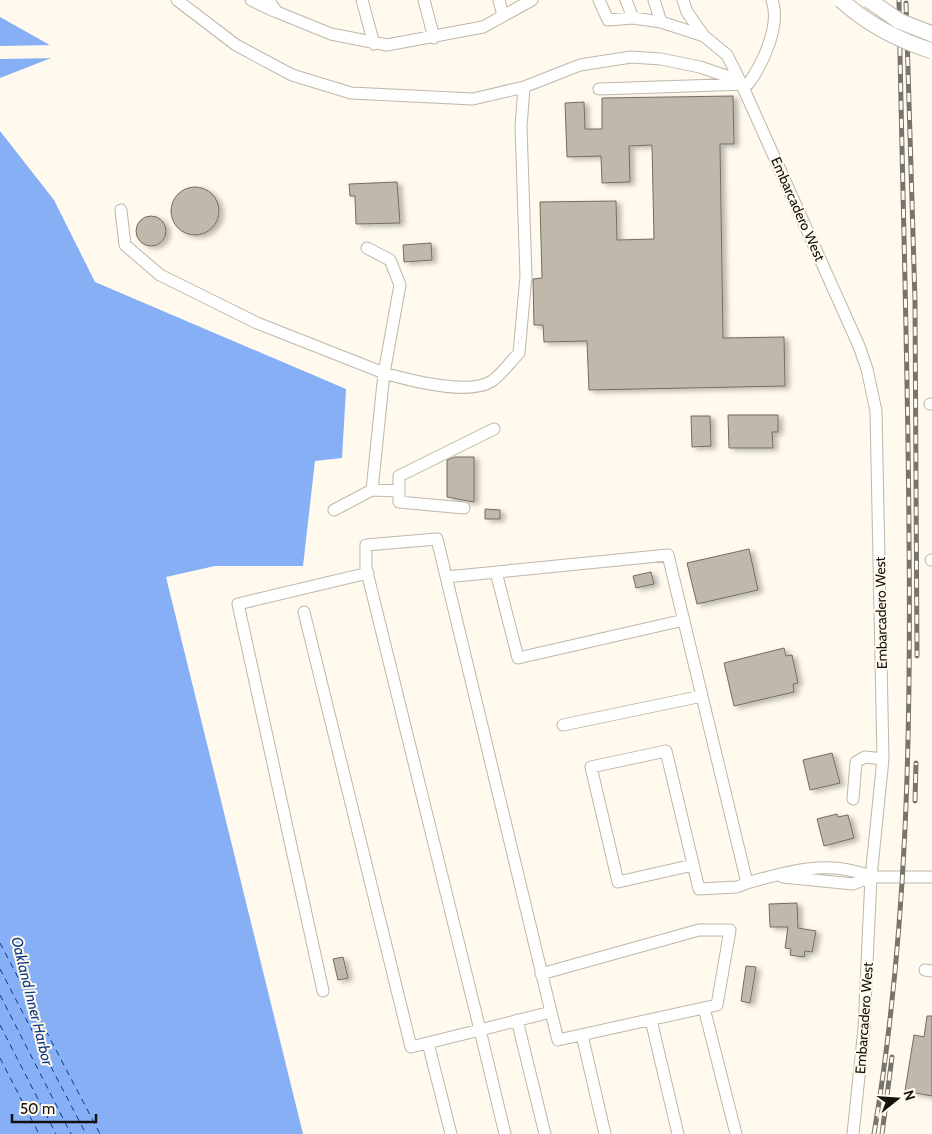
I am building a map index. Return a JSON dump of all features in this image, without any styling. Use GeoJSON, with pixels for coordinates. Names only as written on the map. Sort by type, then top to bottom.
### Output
{"type":"FeatureCollection","features":[{"type":"Feature","properties":{"kind":"main road"},"geometry":{"type":"LineString","coordinates":[[841,0],[865,19],[889,34],[932,51]]}},
{"type":"Feature","properties":{"kind":"main road"},"geometry":{"type":"LineString","coordinates":[[869,0],[899,21],[932,34]]}},
{"type":"Feature","properties":{"kind":"street"},"geometry":{"type":"LineString","coordinates":[[177,0],[236,46],[292,75],[351,93],[474,99],[524,87],[580,65],[631,57],[661,59],[700,67],[748,84],[764,59],[775,18],[772,0]]}},
{"type":"Feature","properties":{"kind":"street"},"geometry":{"type":"LineString","coordinates":[[251,0],[331,34],[374,44],[387,45],[434,38],[483,27],[532,0]]}},
{"type":"Feature","properties":{"kind":"street"},"geometry":{"type":"LineString","coordinates":[[268,0],[277,12]]}},
{"type":"Feature","properties":{"kind":"street"},"geometry":{"type":"LineString","coordinates":[[362,0],[374,44]]}},
{"type":"Feature","properties":{"kind":"street"},"geometry":{"type":"LineString","coordinates":[[424,0],[434,38]]}},
{"type":"Feature","properties":{"kind":"street"},"geometry":{"type":"LineString","coordinates":[[498,0],[503,16]]}},
{"type":"Feature","properties":{"kind":"street"},"geometry":{"type":"LineString","coordinates":[[599,0],[608,20],[633,18],[661,22],[704,36]]}},
{"type":"Feature","properties":{"kind":"street"},"geometry":{"type":"LineString","coordinates":[[626,0],[633,18]]}},
{"type":"Feature","properties":{"kind":"street"},"geometry":{"type":"LineString","coordinates":[[654,0],[661,22]]}},
{"type":"Feature","properties":{"kind":"street"},"geometry":{"type":"LineString","coordinates":[[683,0],[687,12],[704,36],[727,55],[740,82]]}},
{"type":"Feature","properties":{"kind":"street"},"geometry":{"type":"LineString","coordinates":[[599,89],[740,82]]}},
{"type":"Feature","properties":{"kind":"street","name":"Embarcadero West"},"geometry":{"type":"LineString","coordinates":[[740,82],[757,116],[859,346],[872,390],[877,432],[882,759],[871,877],[867,991],[853,1134]]}},
{"type":"Feature","properties":{"kind":"street"},"geometry":{"type":"LineString","coordinates":[[121,210],[125,246],[160,275],[257,323],[384,373],[419,384],[464,387],[491,382],[520,353],[526,276],[521,128],[524,87]]}},
{"type":"Feature","properties":{"kind":"street"},"geometry":{"type":"LineString","coordinates":[[367,248],[390,260],[400,285],[384,373],[372,490]]}},
{"type":"Feature","properties":{"kind":"street"},"geometry":{"type":"LineString","coordinates":[[464,508],[399,502],[398,476],[494,429]]}},
{"type":"Feature","properties":{"kind":"street"},"geometry":{"type":"LineString","coordinates":[[334,510],[372,490],[399,491]]}},
{"type":"Feature","properties":{"kind":"street"},"geometry":{"type":"LineString","coordinates":[[505,1134],[368,573],[366,545],[437,539],[541,974],[558,1040],[717,1005],[730,930],[700,930],[541,974]]}},
{"type":"Feature","properties":{"kind":"street"},"geometry":{"type":"LineString","coordinates":[[446,577],[668,556],[747,883]]}},
{"type":"Feature","properties":{"kind":"street"},"geometry":{"type":"LineString","coordinates":[[496,572],[518,658],[684,620]]}},
{"type":"Feature","properties":{"kind":"street"},"geometry":{"type":"LineString","coordinates":[[323,991],[238,604],[368,573]]}},
{"type":"Feature","properties":{"kind":"street"},"geometry":{"type":"LineString","coordinates":[[304,612],[410,1047],[551,1012]]}},
{"type":"Feature","properties":{"kind":"street"},"geometry":{"type":"LineString","coordinates":[[563,725],[702,696]]}},
{"type":"Feature","properties":{"kind":"street"},"geometry":{"type":"LineString","coordinates":[[693,865],[618,882],[591,767],[666,751],[699,889],[737,887],[772,876],[818,867],[853,869],[871,877],[932,877]]}},
{"type":"Feature","properties":{"kind":"street"},"geometry":{"type":"LineString","coordinates":[[853,799],[856,762],[866,757],[882,759]]}},
{"type":"Feature","properties":{"kind":"street"},"geometry":{"type":"LineString","coordinates":[[704,1008],[736,1134]]}},
{"type":"Feature","properties":{"kind":"street"},"geometry":{"type":"LineString","coordinates":[[516,1020],[544,1134]]}},
{"type":"Feature","properties":{"kind":"street"},"geometry":{"type":"LineString","coordinates":[[652,1020],[678,1134]]}},
{"type":"Feature","properties":{"kind":"street"},"geometry":{"type":"LineString","coordinates":[[582,1035],[605,1134]]}},
{"type":"Feature","properties":{"kind":"street"},"geometry":{"type":"LineString","coordinates":[[428,1043],[451,1134]]}},
{"type":"Feature","properties":{"kind":"water"},"geometry":{"type":"Polygon","coordinates":[[[0,17],[64,53],[0,78],[0,17]]]}},
{"type":"Feature","properties":{"kind":"water","name":"Oakland Inner Harbor"},"geometry":{"type":"Polygon","coordinates":[[[0,131],[54,200],[95,282],[346,389],[342,458],[315,461],[303,566],[215,566],[166,577],[303,1134],[0,1134],[0,131]]]}},
{"type":"Feature","properties":{"kind":"pier"},"geometry":{"type":"Polygon","coordinates":[[[55,45],[65,51],[66,55],[58,58],[0,59],[0,46],[55,45]]]}},
{"type":"Feature","properties":{"kind":"building"},"geometry":{"type":"Polygon","coordinates":[[[733,96],[734,144],[720,144],[723,338],[784,337],[785,386],[589,390],[587,341],[544,342],[543,325],[534,325],[533,279],[542,278],[540,202],[616,201],[617,240],[654,239],[652,145],[629,146],[630,182],[602,183],[601,156],[567,157],[565,103],[584,102],[585,129],[602,129],[602,98],[733,96]]]}},
{"type":"Feature","properties":{"kind":"building"},"geometry":{"type":"Polygon","coordinates":[[[397,182],[400,223],[356,224],[355,196],[350,196],[349,184],[397,182]]]}},
{"type":"Feature","properties":{"kind":"building"},"geometry":{"type":"Polygon","coordinates":[[[195,187],[204,189],[212,194],[217,202],[219,211],[217,220],[212,228],[204,233],[195,235],[186,233],[178,228],[173,220],[171,211],[173,202],[178,194],[186,189],[195,187]]]}},
{"type":"Feature","properties":{"kind":"building"},"geometry":{"type":"Polygon","coordinates":[[[151,216],[162,220],[166,231],[162,242],[151,246],[140,242],[136,231],[140,220],[151,216]]]}},
{"type":"Feature","properties":{"kind":"building"},"geometry":{"type":"Polygon","coordinates":[[[431,243],[432,260],[404,262],[403,245],[431,243]]]}},
{"type":"Feature","properties":{"kind":"building"},"geometry":{"type":"Polygon","coordinates":[[[728,415],[778,415],[778,432],[772,432],[773,448],[729,448],[728,415]]]}},
{"type":"Feature","properties":{"kind":"building"},"geometry":{"type":"Polygon","coordinates":[[[691,416],[710,416],[711,446],[692,447],[691,416]]]}},
{"type":"Feature","properties":{"kind":"building"},"geometry":{"type":"Polygon","coordinates":[[[455,457],[474,457],[474,502],[447,497],[447,460],[455,457]]]}},
{"type":"Feature","properties":{"kind":"building"},"geometry":{"type":"Polygon","coordinates":[[[485,509],[500,510],[500,519],[485,519],[485,509]]]}},
{"type":"Feature","properties":{"kind":"building"},"geometry":{"type":"Polygon","coordinates":[[[749,549],[758,590],[697,604],[687,563],[749,549]]]}},
{"type":"Feature","properties":{"kind":"building"},"geometry":{"type":"Polygon","coordinates":[[[651,572],[654,584],[636,588],[633,576],[651,572]]]}},
{"type":"Feature","properties":{"kind":"building"},"geometry":{"type":"Polygon","coordinates":[[[784,648],[786,656],[792,655],[798,683],[793,684],[794,692],[734,706],[724,663],[784,648]]]}},
{"type":"Feature","properties":{"kind":"building"},"geometry":{"type":"Polygon","coordinates":[[[832,753],[840,783],[810,790],[803,760],[832,753]]]}},
{"type":"Feature","properties":{"kind":"building"},"geometry":{"type":"Polygon","coordinates":[[[837,814],[838,817],[848,815],[854,838],[824,846],[817,819],[837,814]]]}},
{"type":"Feature","properties":{"kind":"building"},"geometry":{"type":"Polygon","coordinates":[[[797,903],[798,928],[816,931],[812,952],[805,951],[804,957],[790,955],[791,949],[785,948],[788,927],[770,927],[769,904],[797,903]]]}},
{"type":"Feature","properties":{"kind":"building"},"geometry":{"type":"Polygon","coordinates":[[[343,957],[348,978],[338,980],[333,959],[343,957]]]}},
{"type":"Feature","properties":{"kind":"building"},"geometry":{"type":"Polygon","coordinates":[[[746,966],[756,967],[750,1003],[741,1001],[746,966]]]}},
{"type":"Feature","properties":{"kind":"building"},"geometry":{"type":"Polygon","coordinates":[[[927,1016],[932,1016],[932,1096],[905,1091],[914,1035],[924,1037],[927,1016]]]}},
{"type":"Feature","properties":{"kind":"ferry route"},"geometry":{"type":"LineString","coordinates":[[0,943],[100,1134]]}},
{"type":"Feature","properties":{"kind":"ferry route"},"geometry":{"type":"LineString","coordinates":[[0,969],[86,1134]]}},
{"type":"Feature","properties":{"kind":"ferry route"},"geometry":{"type":"LineString","coordinates":[[0,995],[71,1134]]}},
{"type":"Feature","properties":{"kind":"ferry route"},"geometry":{"type":"LineString","coordinates":[[0,1025],[56,1134]]}},
{"type":"Feature","properties":{"kind":"ferry route"},"geometry":{"type":"LineString","coordinates":[[0,1058],[39,1134]]}},
{"type":"Feature","properties":{"kind":"railway"},"geometry":{"type":"LineString","coordinates":[[874,1134],[894,985],[905,836],[908,762],[908,470],[899,0]]}},
{"type":"Feature","properties":{"kind":"railway"},"geometry":{"type":"LineString","coordinates":[[906,3],[915,301],[917,656]]}},
{"type":"Feature","properties":{"kind":"railway"},"geometry":{"type":"LineString","coordinates":[[915,801],[916,763]]}},
{"type":"Feature","properties":{"kind":"railway"},"geometry":{"type":"LineString","coordinates":[[882,1134],[892,1057]]}}]}
